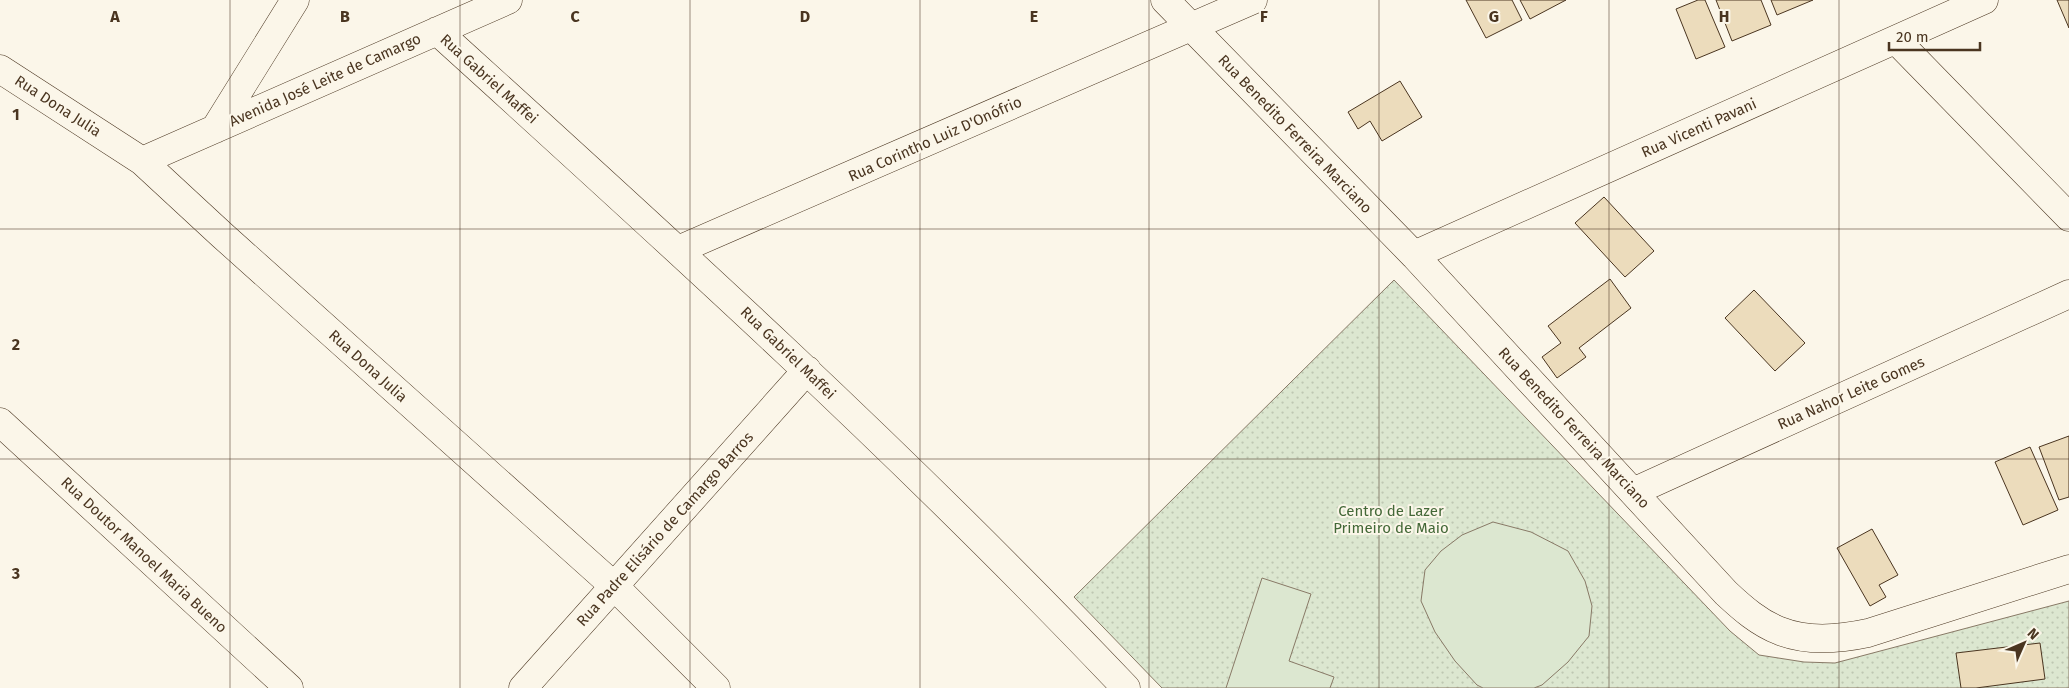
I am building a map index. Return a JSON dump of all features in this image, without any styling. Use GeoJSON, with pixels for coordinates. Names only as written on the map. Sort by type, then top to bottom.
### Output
{"type":"FeatureCollection","features":[{"type":"Feature","properties":{"kind":"street"},"geometry":{"type":"LineString","coordinates":[[215,128],[295,0]]}},
{"type":"Feature","properties":{"kind":"street","name":"Avenida José Leite de Camargo"},"geometry":{"type":"LineString","coordinates":[[142,161],[508,0]]}},
{"type":"Feature","properties":{"kind":"street","name":"Rua Benedito Ferreira Marciano"},"geometry":{"type":"LineString","coordinates":[[1165,0],[1414,255],[1726,593],[1749,613],[1780,632],[1802,636],[1846,638],[1868,633],[2069,569]]}},
{"type":"Feature","properties":{"kind":"street","name":"Rua Corintho Luiz D'Onófrio"},"geometry":{"type":"LineString","coordinates":[[678,250],[1253,0]]}},
{"type":"Feature","properties":{"kind":"street","name":"Rua Vicenti Pavani"},"geometry":{"type":"LineString","coordinates":[[1414,255],[1984,0]]}},
{"type":"Feature","properties":{"kind":"street","name":"Rua Gabriel Maffei"},"geometry":{"type":"LineString","coordinates":[[437,31],[807,370],[1054,612],[1126,688]]}},
{"type":"Feature","properties":{"kind":"street"},"geometry":{"type":"LineString","coordinates":[[1896,40],[2069,217]]}},
{"type":"Feature","properties":{"kind":"street","name":"Rua Dona Julia"},"geometry":{"type":"LineString","coordinates":[[0,69],[142,161],[614,586],[716,688]]}},
{"type":"Feature","properties":{"kind":"street","name":"Rua Nahor Leite Gomes"},"geometry":{"type":"LineString","coordinates":[[1633,492],[2069,294]]}},
{"type":"Feature","properties":{"kind":"street","name":"Rua Padre Elisário de Camargo Barros"},"geometry":{"type":"LineString","coordinates":[[524,688],[807,370]]}},
{"type":"Feature","properties":{"kind":"street","name":"Rua Doutor Manoel Maria Bueno"},"geometry":{"type":"LineString","coordinates":[[0,422],[289,688]]}},
{"type":"Feature","properties":{"kind":"green space","name":"Centro de Lazer Primeiro de Maio"},"geometry":{"type":"Polygon","coordinates":[[[1394,280],[1730,631],[1759,655],[1804,662],[1835,663],[2069,601],[2069,688],[1162,688],[1074,597],[1394,280]]]}},
{"type":"Feature","properties":{"kind":"green space"},"geometry":{"type":"Polygon","coordinates":[[[1493,522],[1531,532],[1568,551],[1585,581],[1592,606],[1589,636],[1568,662],[1542,685],[1534,688],[1483,688],[1477,685],[1455,661],[1435,632],[1421,601],[1425,570],[1441,551],[1462,535],[1493,522]]]}},
{"type":"Feature","properties":{"kind":"green space"},"geometry":{"type":"Polygon","coordinates":[[[1262,578],[1311,594],[1289,661],[1334,677],[1330,688],[1226,688],[1262,578]]]}},
{"type":"Feature","properties":{"kind":"building"},"geometry":{"type":"Polygon","coordinates":[[[1466,0],[1512,0],[1522,20],[1486,38],[1466,0]]]}},
{"type":"Feature","properties":{"kind":"building"},"geometry":{"type":"Polygon","coordinates":[[[1520,0],[1566,0],[1530,19],[1520,0]]]}},
{"type":"Feature","properties":{"kind":"building"},"geometry":{"type":"Polygon","coordinates":[[[1698,0],[1705,0],[1725,47],[1696,59],[1676,9],[1698,0]]]}},
{"type":"Feature","properties":{"kind":"building"},"geometry":{"type":"Polygon","coordinates":[[[1716,0],[1761,0],[1771,25],[1732,41],[1716,0]]]}},
{"type":"Feature","properties":{"kind":"building"},"geometry":{"type":"Polygon","coordinates":[[[1771,0],[1813,0],[1777,15],[1771,0]]]}},
{"type":"Feature","properties":{"kind":"building"},"geometry":{"type":"Polygon","coordinates":[[[2057,0],[2069,0],[2069,28],[2057,0]]]}},
{"type":"Feature","properties":{"kind":"building"},"geometry":{"type":"Polygon","coordinates":[[[1400,81],[1422,117],[1382,141],[1370,121],[1358,129],[1348,112],[1400,81]]]}},
{"type":"Feature","properties":{"kind":"building"},"geometry":{"type":"Polygon","coordinates":[[[1604,197],[1654,251],[1625,277],[1575,223],[1604,197]]]}},
{"type":"Feature","properties":{"kind":"building"},"geometry":{"type":"Polygon","coordinates":[[[1610,279],[1631,308],[1579,348],[1586,357],[1557,378],[1542,357],[1561,343],[1548,326],[1610,279]]]}},
{"type":"Feature","properties":{"kind":"building"},"geometry":{"type":"Polygon","coordinates":[[[1754,290],[1805,343],[1775,371],[1725,318],[1754,290]]]}},
{"type":"Feature","properties":{"kind":"building"},"geometry":{"type":"Polygon","coordinates":[[[2069,436],[2069,497],[2059,500],[2039,447],[2069,436]]]}},
{"type":"Feature","properties":{"kind":"building"},"geometry":{"type":"Polygon","coordinates":[[[2030,447],[2058,510],[2023,525],[1995,462],[2030,447]]]}},
{"type":"Feature","properties":{"kind":"building"},"geometry":{"type":"Polygon","coordinates":[[[1872,529],[1898,575],[1879,585],[1886,597],[1870,606],[1837,548],[1872,529]]]}},
{"type":"Feature","properties":{"kind":"building"},"geometry":{"type":"Polygon","coordinates":[[[2040,643],[2045,679],[1976,688],[1961,688],[1956,653],[2040,643]]]}}]}
